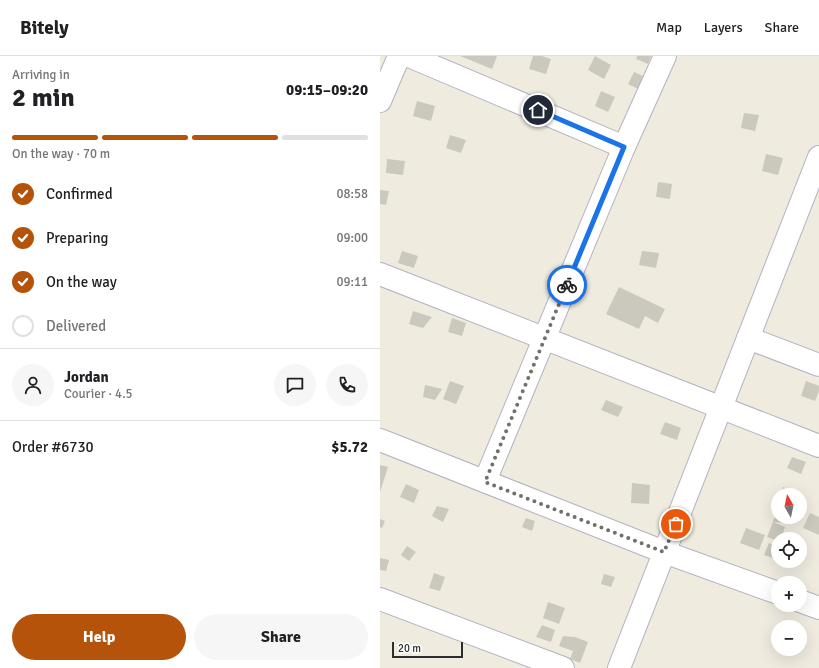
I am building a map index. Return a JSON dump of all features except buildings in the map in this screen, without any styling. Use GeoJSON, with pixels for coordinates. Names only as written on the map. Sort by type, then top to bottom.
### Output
{"type":"FeatureCollection","features":[{"type":"Feature","properties":{"kind":"street"},"geometry":{"type":"LineString","coordinates":[[380,101],[399,56]]}},
{"type":"Feature","properties":{"kind":"street"},"geometry":{"type":"LineString","coordinates":[[409,56],[624,147]]}},
{"type":"Feature","properties":{"kind":"street"},"geometry":{"type":"LineString","coordinates":[[485,482],[624,147],[665,56]]}},
{"type":"Feature","properties":{"kind":"street"},"geometry":{"type":"LineString","coordinates":[[619,668],[819,157]]}},
{"type":"Feature","properties":{"kind":"street"},"geometry":{"type":"LineString","coordinates":[[380,274],[819,446]]}},
{"type":"Feature","properties":{"kind":"street"},"geometry":{"type":"LineString","coordinates":[[748,338],[819,365]]}},
{"type":"Feature","properties":{"kind":"street"},"geometry":{"type":"LineString","coordinates":[[380,440],[664,552],[771,590]]}},
{"type":"Feature","properties":{"kind":"street"},"geometry":{"type":"LineString","coordinates":[[380,599],[563,668]]}},
{"type":"Feature","properties":{"kind":"street"},"geometry":{"type":"LineString","coordinates":[[807,604],[819,608]]}},
{"type":"Feature","properties":{"kind":"way so far"},"geometry":{"type":"LineString","coordinates":[[567,285],[485,482],[664,552],[676,524]]}},
{"type":"Feature","properties":{"kind":"route"},"geometry":{"type":"LineString","coordinates":[[538,110],[624,147],[567,285]]}}]}
